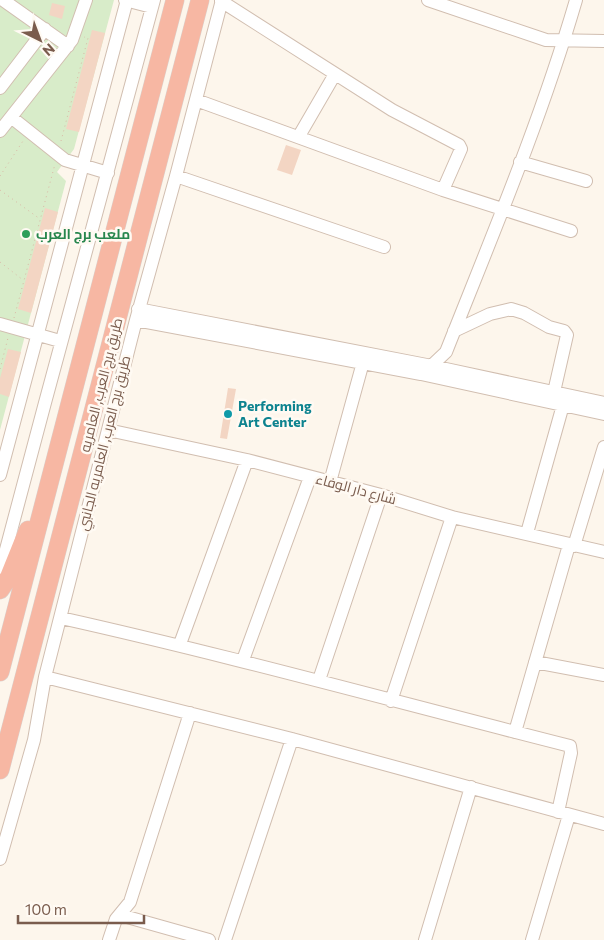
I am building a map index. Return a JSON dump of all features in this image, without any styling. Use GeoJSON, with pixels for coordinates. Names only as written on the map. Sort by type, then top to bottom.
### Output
{"type":"FeatureCollection","features":[{"type":"Feature","properties":{"kind":"highway","name":"طريق برج العرب, العامريه"},"geometry":{"type":"LineString","coordinates":[[0,672],[175,0]]}},
{"type":"Feature","properties":{"kind":"highway","name":"طريق برج العرب, العامريه"},"geometry":{"type":"LineString","coordinates":[[0,770],[200,0]]}},
{"type":"Feature","properties":{"kind":"highway"},"geometry":{"type":"LineString","coordinates":[[0,590],[9,577],[29,528],[47,495]]}},
{"type":"Feature","properties":{"kind":"street"},"geometry":{"type":"LineString","coordinates":[[3,0],[45,30],[72,40]]}},
{"type":"Feature","properties":{"kind":"street"},"geometry":{"type":"LineString","coordinates":[[0,131],[72,40],[86,0]]}},
{"type":"Feature","properties":{"kind":"street"},"geometry":{"type":"LineString","coordinates":[[0,475],[126,0],[153,4],[108,173],[60,341],[0,572]]}},
{"type":"Feature","properties":{"kind":"street"},"geometry":{"type":"LineString","coordinates":[[428,0],[546,40],[564,42],[604,41]]}},
{"type":"Feature","properties":{"kind":"street"},"geometry":{"type":"LineString","coordinates":[[421,374],[446,352],[503,210],[564,42],[576,0]]}},
{"type":"Feature","properties":{"kind":"street"},"geometry":{"type":"LineString","coordinates":[[222,1],[392,110],[460,147],[443,190]]}},
{"type":"Feature","properties":{"kind":"street","name":"طريق برج العرب, العامريه الجانبي"},"geometry":{"type":"LineString","coordinates":[[0,859],[34,740],[45,677],[137,314],[222,1]]}},
{"type":"Feature","properties":{"kind":"street"},"geometry":{"type":"LineString","coordinates":[[0,88],[45,30]]}},
{"type":"Feature","properties":{"kind":"street"},"geometry":{"type":"LineString","coordinates":[[299,136],[335,74]]}},
{"type":"Feature","properties":{"kind":"street"},"geometry":{"type":"LineString","coordinates":[[196,100],[443,190],[571,231]]}},
{"type":"Feature","properties":{"kind":"street"},"geometry":{"type":"LineString","coordinates":[[11,117],[57,155],[82,166],[108,173]]}},
{"type":"Feature","properties":{"kind":"street"},"geometry":{"type":"LineString","coordinates":[[520,162],[586,181]]}},
{"type":"Feature","properties":{"kind":"street"},"geometry":{"type":"LineString","coordinates":[[176,176],[384,247]]}},
{"type":"Feature","properties":{"kind":"street"},"geometry":{"type":"LineString","coordinates":[[454,331],[490,314],[511,309],[524,313],[549,327],[564,331],[567,336],[554,392]]}},
{"type":"Feature","properties":{"kind":"street"},"geometry":{"type":"LineString","coordinates":[[137,314],[365,358],[432,366],[604,403]]}},
{"type":"Feature","properties":{"kind":"street"},"geometry":{"type":"LineString","coordinates":[[6,326],[60,341]]}},
{"type":"Feature","properties":{"kind":"street"},"geometry":{"type":"LineString","coordinates":[[365,358],[421,374],[604,414]]}},
{"type":"Feature","properties":{"kind":"street"},"geometry":{"type":"LineString","coordinates":[[330,482],[365,358]]}},
{"type":"Feature","properties":{"kind":"street"},"geometry":{"type":"LineString","coordinates":[[527,534],[563,405]]}},
{"type":"Feature","properties":{"kind":"street","name":"شارع دار الوفاء"},"geometry":{"type":"LineString","coordinates":[[108,430],[247,460],[381,495],[452,517],[604,552]]}},
{"type":"Feature","properties":{"kind":"street"},"geometry":{"type":"LineString","coordinates":[[515,732],[571,545],[604,447]]}},
{"type":"Feature","properties":{"kind":"street"},"geometry":{"type":"LineString","coordinates":[[180,644],[247,460]]}},
{"type":"Feature","properties":{"kind":"street"},"geometry":{"type":"LineString","coordinates":[[243,660],[310,477]]}},
{"type":"Feature","properties":{"kind":"street"},"geometry":{"type":"LineString","coordinates":[[319,680],[381,495]]}},
{"type":"Feature","properties":{"kind":"street"},"geometry":{"type":"LineString","coordinates":[[391,702],[452,517]]}},
{"type":"Feature","properties":{"kind":"street"},"geometry":{"type":"LineString","coordinates":[[60,618],[180,644],[243,660],[319,680],[391,702],[515,732],[571,748],[564,813],[532,940]]}},
{"type":"Feature","properties":{"kind":"street"},"geometry":{"type":"LineString","coordinates":[[535,662],[604,675]]}},
{"type":"Feature","properties":{"kind":"street"},"geometry":{"type":"LineString","coordinates":[[45,677],[292,739],[604,824]]}},
{"type":"Feature","properties":{"kind":"street"},"geometry":{"type":"LineString","coordinates":[[109,940],[113,926],[130,902],[190,713]]}},
{"type":"Feature","properties":{"kind":"street"},"geometry":{"type":"LineString","coordinates":[[224,940],[292,739]]}},
{"type":"Feature","properties":{"kind":"street"},"geometry":{"type":"LineString","coordinates":[[425,940],[471,787]]}},
{"type":"Feature","properties":{"kind":"street"},"geometry":{"type":"LineString","coordinates":[[120,915],[208,940]]}},
{"type":"Feature","properties":{"kind":"path"},"geometry":{"type":"LineString","coordinates":[[0,369],[6,326],[24,281],[88,38],[72,40]]}},
{"type":"Feature","properties":{"kind":"path"},"geometry":{"type":"LineString","coordinates":[[0,176],[29,132]]}},
{"type":"Feature","properties":{"kind":"path"},"geometry":{"type":"LineString","coordinates":[[0,190],[40,220]]}},
{"type":"Feature","properties":{"kind":"path"},"geometry":{"type":"LineString","coordinates":[[0,262],[24,281]]}},
{"type":"Feature","properties":{"kind":"green space","name":"ملعب برج العرب"},"geometry":{"type":"Polygon","coordinates":[[[0,0],[114,0],[74,149],[57,172],[66,181],[0,430],[0,0]]]}},
{"type":"Feature","properties":{"kind":"building"},"geometry":{"type":"Polygon","coordinates":[[[52,3],[65,6],[62,19],[49,15],[52,3]]]}},
{"type":"Feature","properties":{"kind":"building"},"geometry":{"type":"Polygon","coordinates":[[[92,30],[105,33],[79,132],[66,129],[92,30]]]}},
{"type":"Feature","properties":{"kind":"building"},"geometry":{"type":"Polygon","coordinates":[[[286,145],[301,150],[292,175],[277,170],[286,145]]]}},
{"type":"Feature","properties":{"kind":"building"},"geometry":{"type":"Polygon","coordinates":[[[45,208],[58,212],[31,313],[18,309],[45,208]]]}},
{"type":"Feature","properties":{"kind":"building"},"geometry":{"type":"Polygon","coordinates":[[[8,349],[21,352],[9,397],[0,394],[0,378],[8,349]]]}},
{"type":"Feature","properties":{"kind":"building","name":"Performing Art Center"},"geometry":{"type":"Polygon","coordinates":[[[228,388],[236,389],[227,439],[220,438],[228,388]]]}},
{"type":"Feature","properties":{"kind":"place","name":"ملعب برج العرب"},"geometry":{"type":"Point","coordinates":[26,234]}},
{"type":"Feature","properties":{"kind":"place","name":"Performing Art Center"},"geometry":{"type":"Point","coordinates":[228,414]}}]}
